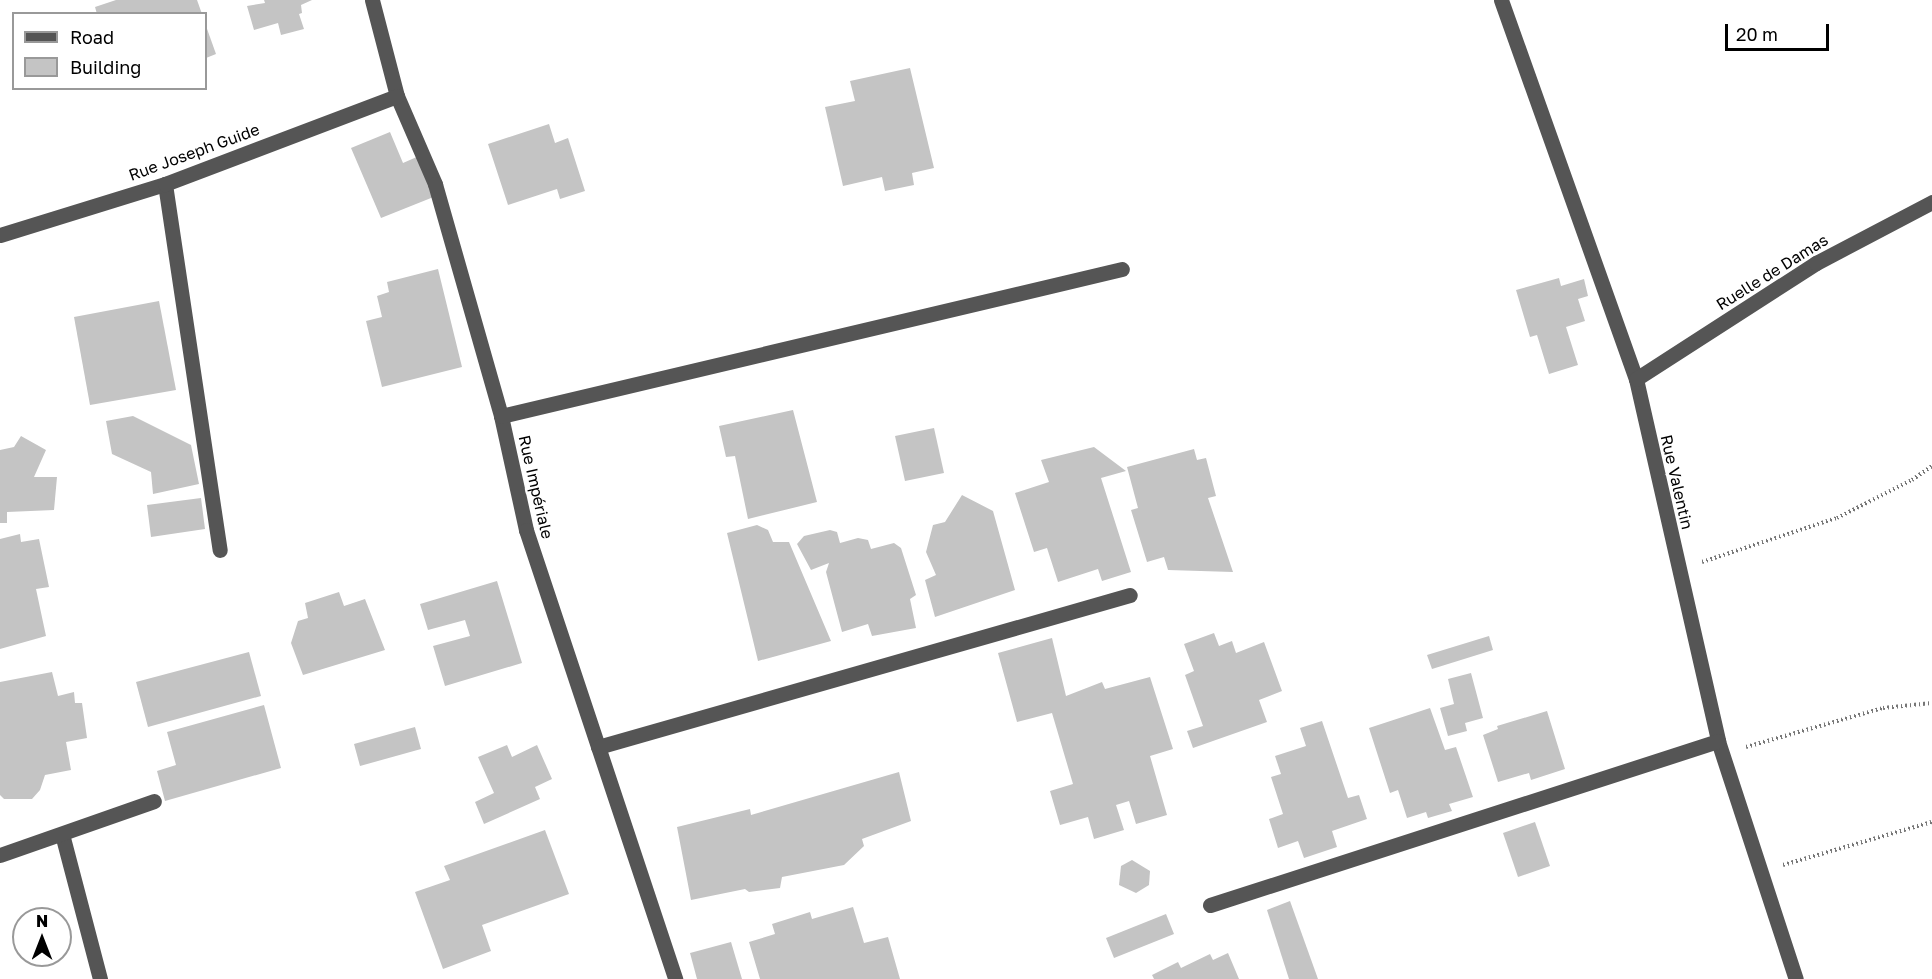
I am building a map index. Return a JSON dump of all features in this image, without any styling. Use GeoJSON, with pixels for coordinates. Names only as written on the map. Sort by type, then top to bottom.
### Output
{"type":"FeatureCollection","features":[{"type":"Feature","properties":{"kind":"street","name":"Rue Impériale"},"geometry":{"type":"LineString","coordinates":[[372,0],[397,96],[435,184],[501,416],[526,530],[675,979]]}},
{"type":"Feature","properties":{"kind":"street","name":"Rue Valentin"},"geometry":{"type":"LineString","coordinates":[[1501,0],[1636,380],[1720,748],[1796,979]]}},
{"type":"Feature","properties":{"kind":"street","name":"Rue Joseph Guide"},"geometry":{"type":"LineString","coordinates":[[0,234],[165,184],[397,96]]}},
{"type":"Feature","properties":{"kind":"street"},"geometry":{"type":"LineString","coordinates":[[165,184],[220,550]]}},
{"type":"Feature","properties":{"kind":"street","name":"Ruelle de Damas"},"geometry":{"type":"LineString","coordinates":[[1636,380],[1816,263],[1932,202]]}},
{"type":"Feature","properties":{"kind":"street"},"geometry":{"type":"LineString","coordinates":[[501,416],[1122,269]]}},
{"type":"Feature","properties":{"kind":"street"},"geometry":{"type":"LineString","coordinates":[[598,747],[1130,595]]}},
{"type":"Feature","properties":{"kind":"street"},"geometry":{"type":"LineString","coordinates":[[1210,905],[1720,748]]}},
{"type":"Feature","properties":{"kind":"street"},"geometry":{"type":"LineString","coordinates":[[0,855],[154,801]]}},
{"type":"Feature","properties":{"kind":"street"},"geometry":{"type":"LineString","coordinates":[[62,834],[100,979]]}},
{"type":"Feature","properties":{"kind":"path"},"geometry":{"type":"LineString","coordinates":[[1678,570],[1837,518],[1932,466]]}},
{"type":"Feature","properties":{"kind":"path"},"geometry":{"type":"LineString","coordinates":[[1720,748],[1882,708],[1932,703]]}},
{"type":"Feature","properties":{"kind":"path"},"geometry":{"type":"LineString","coordinates":[[1760,871],[1932,822]]}},
{"type":"Feature","properties":{"kind":"building"},"geometry":{"type":"Polygon","coordinates":[[[116,0],[197,0],[201,12],[96,12],[95,7],[116,0]]]}},
{"type":"Feature","properties":{"kind":"building"},"geometry":{"type":"Polygon","coordinates":[[[264,0],[312,0],[301,5],[302,13],[299,14],[304,29],[281,35],[278,23],[254,30],[247,6],[265,3],[264,0]]]}},
{"type":"Feature","properties":{"kind":"building"},"geometry":{"type":"Polygon","coordinates":[[[207,29],[216,54],[207,58],[207,29]]]}},
{"type":"Feature","properties":{"kind":"building"},"geometry":{"type":"Polygon","coordinates":[[[910,68],[934,168],[912,173],[914,185],[885,191],[882,177],[843,186],[825,107],[855,101],[850,81],[910,68]]]}},
{"type":"Feature","properties":{"kind":"building"},"geometry":{"type":"Polygon","coordinates":[[[549,124],[555,143],[568,138],[585,191],[560,199],[557,189],[508,205],[488,144],[549,124]]]}},
{"type":"Feature","properties":{"kind":"building"},"geometry":{"type":"Polygon","coordinates":[[[390,132],[403,163],[419,156],[436,196],[381,218],[351,148],[390,132]]]}},
{"type":"Feature","properties":{"kind":"building"},"geometry":{"type":"Polygon","coordinates":[[[438,269],[462,367],[382,387],[366,321],[382,317],[377,296],[389,292],[387,282],[438,269]]]}},
{"type":"Feature","properties":{"kind":"building"},"geometry":{"type":"Polygon","coordinates":[[[1559,278],[1561,286],[1584,279],[1588,296],[1578,299],[1585,321],[1566,327],[1578,365],[1549,374],[1537,335],[1530,337],[1516,290],[1559,278]]]}},
{"type":"Feature","properties":{"kind":"building"},"geometry":{"type":"Polygon","coordinates":[[[159,301],[176,390],[90,405],[74,317],[159,301]]]}},
{"type":"Feature","properties":{"kind":"building"},"geometry":{"type":"Polygon","coordinates":[[[793,410],[817,502],[748,519],[735,456],[726,457],[719,426],[793,410]]]}},
{"type":"Feature","properties":{"kind":"building"},"geometry":{"type":"Polygon","coordinates":[[[133,416],[191,445],[199,484],[153,494],[151,472],[112,454],[106,421],[133,416]]]}},
{"type":"Feature","properties":{"kind":"building"},"geometry":{"type":"Polygon","coordinates":[[[934,428],[944,473],[905,481],[895,436],[934,428]]]}},
{"type":"Feature","properties":{"kind":"building"},"geometry":{"type":"Polygon","coordinates":[[[21,436],[46,450],[34,477],[57,477],[54,510],[7,512],[7,523],[0,523],[0,450],[14,447],[21,436]]]}},
{"type":"Feature","properties":{"kind":"building"},"geometry":{"type":"Polygon","coordinates":[[[1094,447],[1126,471],[1101,478],[1131,572],[1102,581],[1098,569],[1058,582],[1047,548],[1034,552],[1015,493],[1049,482],[1041,460],[1094,447]]]}},
{"type":"Feature","properties":{"kind":"building"},"geometry":{"type":"Polygon","coordinates":[[[1194,449],[1197,460],[1206,458],[1216,496],[1208,498],[1233,572],[1168,570],[1164,557],[1147,562],[1131,510],[1138,508],[1127,467],[1194,449]]]}},
{"type":"Feature","properties":{"kind":"building"},"geometry":{"type":"Polygon","coordinates":[[[962,495],[993,511],[1015,590],[935,617],[925,580],[936,575],[926,552],[933,525],[945,522],[962,495]]]}},
{"type":"Feature","properties":{"kind":"building"},"geometry":{"type":"Polygon","coordinates":[[[201,498],[205,529],[151,537],[147,505],[201,498]]]}},
{"type":"Feature","properties":{"kind":"building"},"geometry":{"type":"Polygon","coordinates":[[[757,525],[768,530],[773,542],[789,542],[831,641],[758,661],[727,533],[757,525]]]}},
{"type":"Feature","properties":{"kind":"building"},"geometry":{"type":"Polygon","coordinates":[[[830,530],[837,532],[840,543],[858,538],[868,540],[871,549],[894,543],[901,548],[916,595],[910,599],[916,628],[872,636],[868,624],[842,632],[826,572],[829,563],[811,570],[797,544],[804,536],[830,530]]]}},
{"type":"Feature","properties":{"kind":"building"},"geometry":{"type":"Polygon","coordinates":[[[20,534],[21,542],[39,539],[49,587],[36,589],[46,636],[0,649],[0,539],[20,534]]]}},
{"type":"Feature","properties":{"kind":"building"},"geometry":{"type":"Polygon","coordinates":[[[497,581],[522,663],[445,686],[433,646],[470,636],[465,620],[428,630],[420,604],[497,581]]]}},
{"type":"Feature","properties":{"kind":"building"},"geometry":{"type":"Polygon","coordinates":[[[339,592],[344,606],[365,599],[385,650],[303,675],[291,643],[298,621],[308,618],[305,603],[339,592]]]}},
{"type":"Feature","properties":{"kind":"building"},"geometry":{"type":"Polygon","coordinates":[[[1214,633],[1219,646],[1232,641],[1236,653],[1264,642],[1282,691],[1259,700],[1267,722],[1193,748],[1187,731],[1203,726],[1185,675],[1194,671],[1184,644],[1214,633]]]}},
{"type":"Feature","properties":{"kind":"building"},"geometry":{"type":"Polygon","coordinates":[[[1489,636],[1493,650],[1432,669],[1427,655],[1489,636]]]}},
{"type":"Feature","properties":{"kind":"building"},"geometry":{"type":"Polygon","coordinates":[[[1052,638],[1066,696],[1102,682],[1105,689],[1150,677],[1173,749],[1150,756],[1167,815],[1136,824],[1129,801],[1116,805],[1124,830],[1094,839],[1088,817],[1060,825],[1050,791],[1073,784],[1052,713],[1017,722],[998,653],[1052,638]]]}},
{"type":"Feature","properties":{"kind":"building"},"geometry":{"type":"Polygon","coordinates":[[[249,652],[261,696],[148,727],[136,682],[249,652]]]}},
{"type":"Feature","properties":{"kind":"building"},"geometry":{"type":"Polygon","coordinates":[[[52,672],[58,696],[74,692],[75,703],[82,703],[87,738],[66,742],[71,770],[45,775],[40,790],[32,799],[4,799],[0,795],[0,682],[52,672]]]}},
{"type":"Feature","properties":{"kind":"building"},"geometry":{"type":"Polygon","coordinates":[[[1471,673],[1483,718],[1465,723],[1467,731],[1448,736],[1440,708],[1454,704],[1448,679],[1471,673]]]}},
{"type":"Feature","properties":{"kind":"building"},"geometry":{"type":"Polygon","coordinates":[[[264,705],[281,768],[165,801],[157,771],[176,765],[167,732],[264,705]]]}},
{"type":"Feature","properties":{"kind":"building"},"geometry":{"type":"Polygon","coordinates":[[[1430,708],[1445,750],[1456,747],[1473,797],[1449,804],[1452,811],[1428,818],[1426,812],[1407,818],[1398,790],[1390,793],[1369,728],[1430,708]]]}},
{"type":"Feature","properties":{"kind":"building"},"geometry":{"type":"Polygon","coordinates":[[[1547,711],[1565,769],[1531,780],[1529,773],[1498,782],[1483,735],[1498,729],[1497,726],[1547,711]]]}},
{"type":"Feature","properties":{"kind":"building"},"geometry":{"type":"Polygon","coordinates":[[[1322,721],[1348,798],[1359,795],[1367,819],[1332,831],[1337,847],[1304,858],[1298,841],[1278,848],[1269,819],[1283,814],[1271,777],[1281,774],[1275,756],[1306,746],[1300,728],[1322,721]]]}},
{"type":"Feature","properties":{"kind":"building"},"geometry":{"type":"Polygon","coordinates":[[[415,727],[421,749],[360,766],[354,744],[415,727]]]}},
{"type":"Feature","properties":{"kind":"building"},"geometry":{"type":"Polygon","coordinates":[[[507,745],[512,757],[537,745],[552,779],[535,787],[540,799],[484,824],[475,802],[494,793],[478,757],[507,745]]]}},
{"type":"Feature","properties":{"kind":"building"},"geometry":{"type":"Polygon","coordinates":[[[899,772],[911,821],[862,839],[864,846],[844,865],[782,877],[780,888],[749,892],[745,889],[691,900],[677,827],[750,809],[751,815],[899,772]]]}},
{"type":"Feature","properties":{"kind":"building"},"geometry":{"type":"Polygon","coordinates":[[[1535,822],[1550,866],[1518,877],[1503,833],[1535,822]]]}},
{"type":"Feature","properties":{"kind":"building"},"geometry":{"type":"Polygon","coordinates":[[[545,830],[569,894],[482,925],[491,951],[443,969],[415,892],[450,880],[444,866],[545,830]]]}},
{"type":"Feature","properties":{"kind":"building"},"geometry":{"type":"Polygon","coordinates":[[[1132,860],[1150,871],[1149,885],[1136,893],[1119,885],[1121,866],[1132,860]]]}},
{"type":"Feature","properties":{"kind":"building"},"geometry":{"type":"Polygon","coordinates":[[[1290,901],[1318,979],[1289,979],[1267,910],[1290,901]]]}},
{"type":"Feature","properties":{"kind":"building"},"geometry":{"type":"Polygon","coordinates":[[[853,907],[864,943],[888,937],[900,979],[760,979],[749,942],[775,934],[772,924],[810,912],[812,919],[853,907]]]}},
{"type":"Feature","properties":{"kind":"building"},"geometry":{"type":"Polygon","coordinates":[[[1166,914],[1174,934],[1114,958],[1106,938],[1166,914]]]}},
{"type":"Feature","properties":{"kind":"building"},"geometry":{"type":"Polygon","coordinates":[[[731,942],[742,979],[697,979],[690,953],[731,942]]]}},
{"type":"Feature","properties":{"kind":"building"},"geometry":{"type":"Polygon","coordinates":[[[1228,953],[1239,979],[1154,979],[1152,975],[1178,962],[1181,968],[1210,954],[1213,960],[1228,953]]]}}]}
